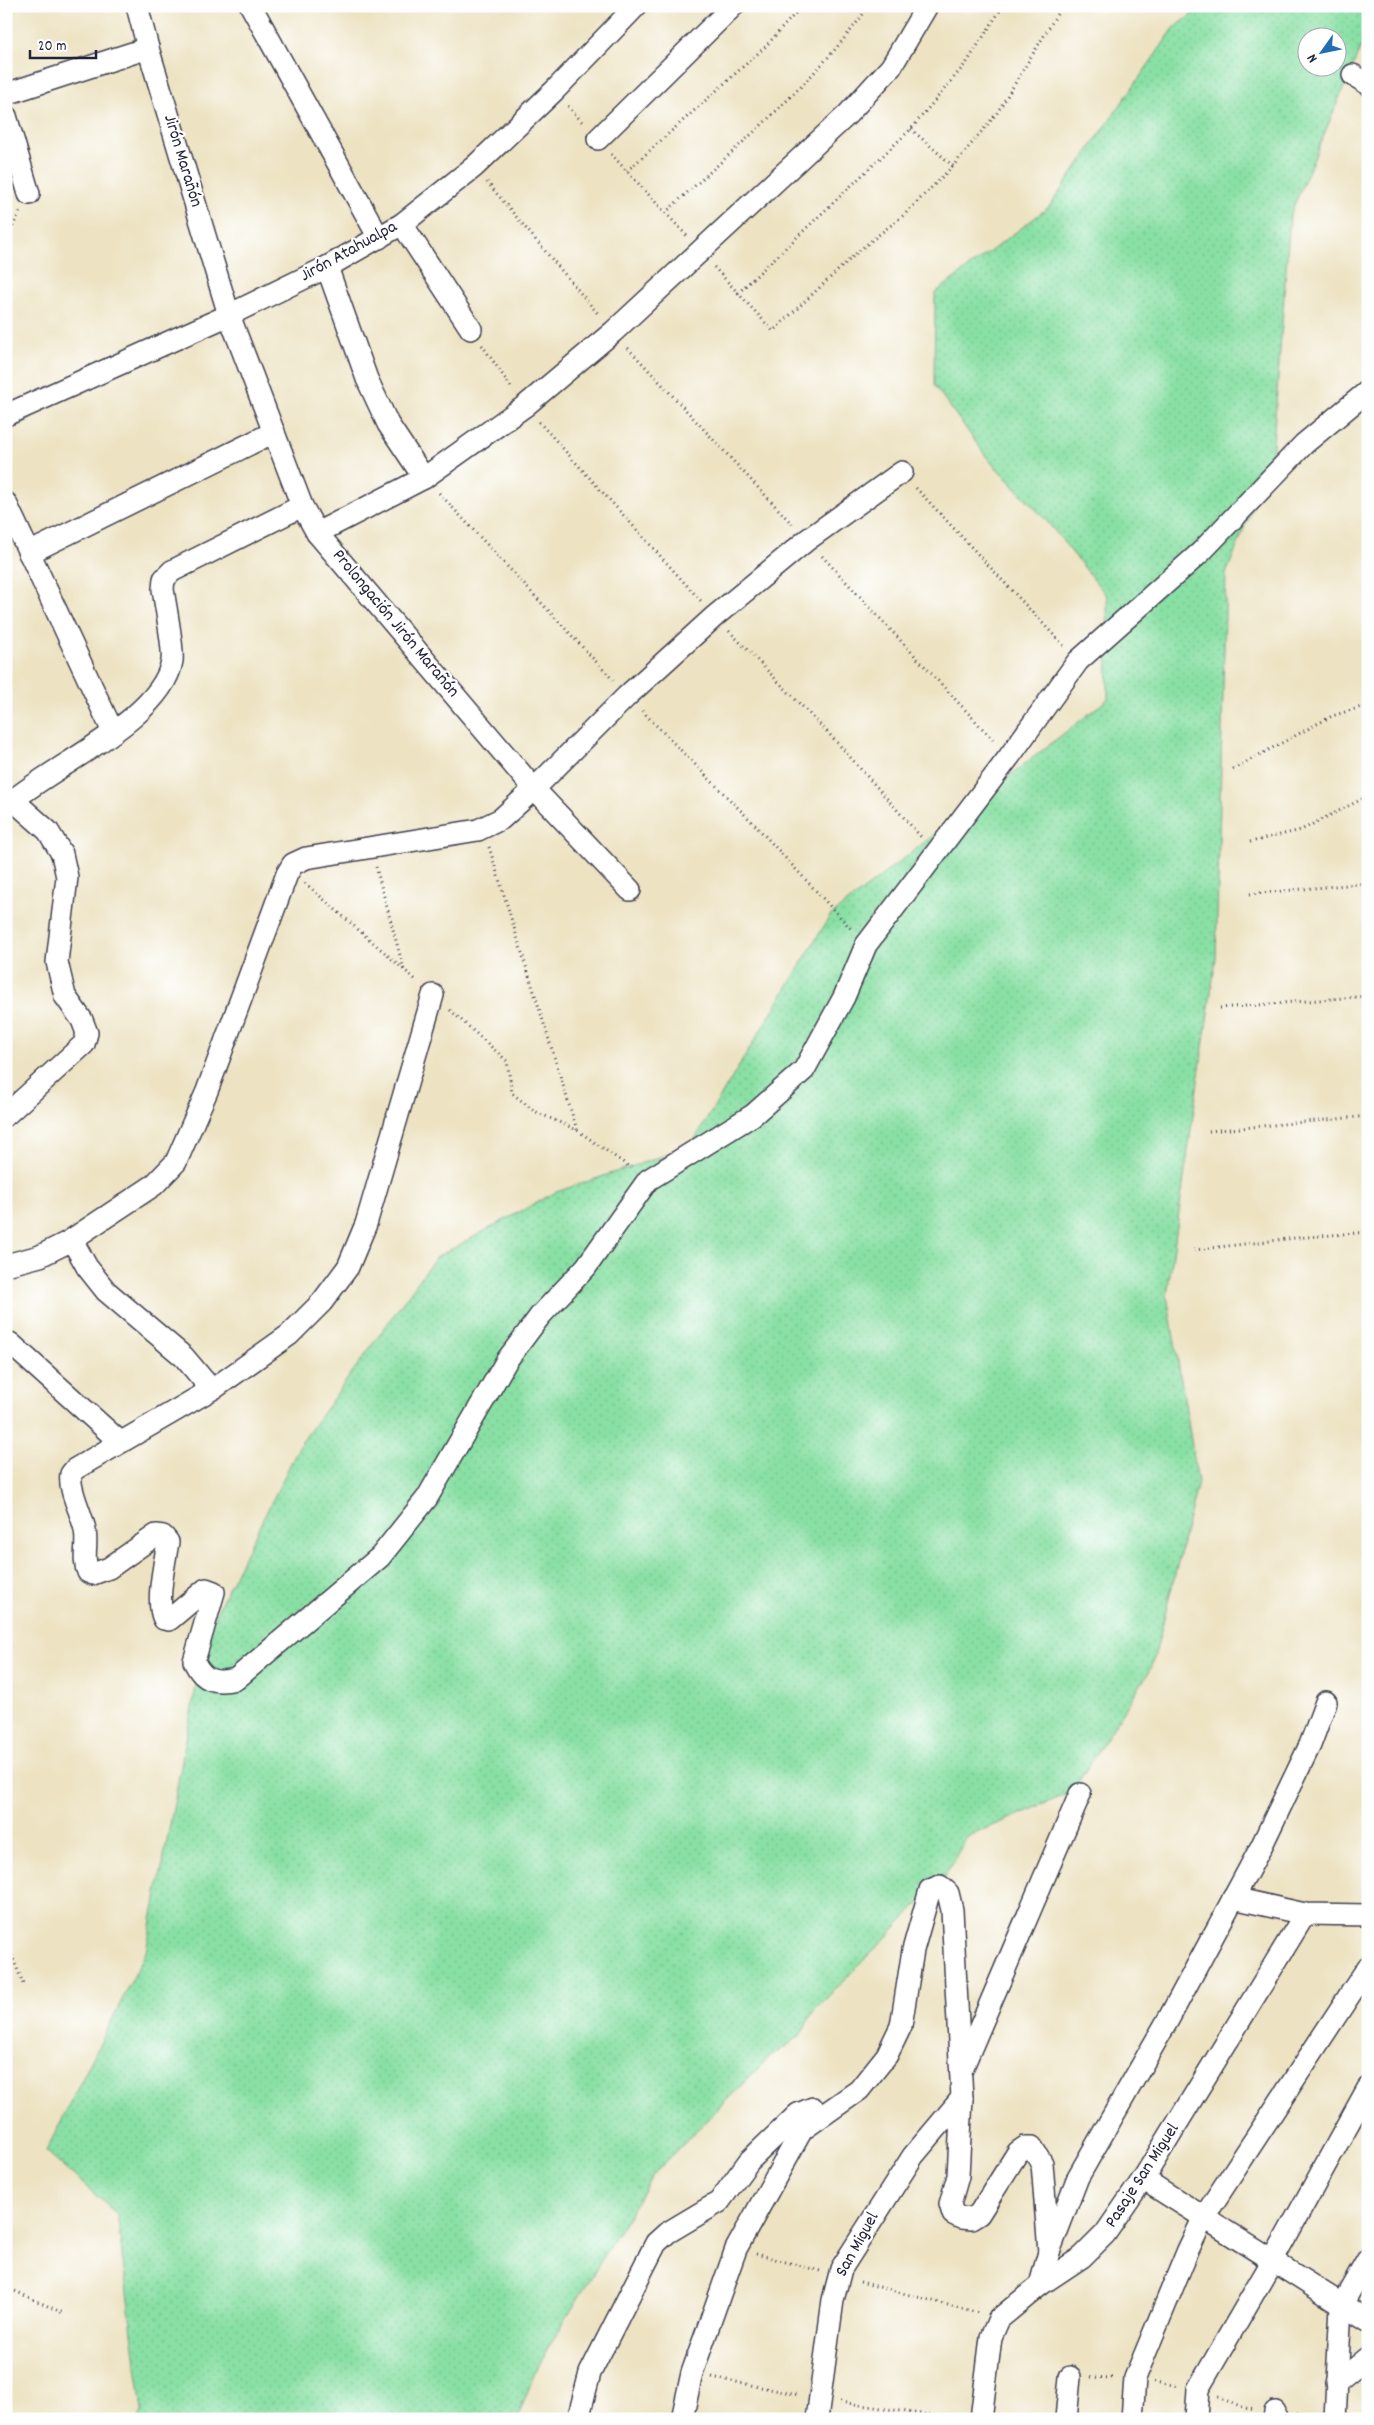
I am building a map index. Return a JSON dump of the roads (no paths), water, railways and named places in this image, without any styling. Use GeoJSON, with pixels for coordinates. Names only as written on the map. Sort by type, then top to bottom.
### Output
{"type":"FeatureCollection","features":[{"type":"Feature","properties":{"kind":"street","name":"Jirón Marañón"},"geometry":{"type":"LineString","coordinates":[[137,6],[229,315]]}},
{"type":"Feature","properties":{"kind":"street"},"geometry":{"type":"LineString","coordinates":[[251,6],[379,238]]}},
{"type":"Feature","properties":{"kind":"street","name":"Jirón Atahualpa"},"geometry":{"type":"LineString","coordinates":[[6,415],[229,315],[326,267],[402,224],[474,167],[554,91],[636,6]]}},
{"type":"Feature","properties":{"kind":"street"},"geometry":{"type":"LineString","coordinates":[[598,139],[733,6]]}},
{"type":"Feature","properties":{"kind":"street"},"geometry":{"type":"LineString","coordinates":[[317,533],[424,478],[525,406],[612,332],[847,115],[892,67],[927,6]]}},
{"type":"Feature","properties":{"kind":"street"},"geometry":{"type":"LineString","coordinates":[[6,94],[148,48]]}},
{"type":"Feature","properties":{"kind":"street"},"geometry":{"type":"LineString","coordinates":[[6,116],[29,194]]}},
{"type":"Feature","properties":{"kind":"street"},"geometry":{"type":"LineString","coordinates":[[402,224],[471,329]]}},
{"type":"Feature","properties":{"kind":"street"},"geometry":{"type":"LineString","coordinates":[[326,267],[367,379],[388,424],[424,478]]}},
{"type":"Feature","properties":{"kind":"street","name":"Prolongación Jirón Marañón"},"geometry":{"type":"LineString","coordinates":[[229,315],[302,506],[317,533],[534,789],[630,890]]}},
{"type":"Feature","properties":{"kind":"street"},"geometry":{"type":"LineString","coordinates":[[433,995],[366,1224],[348,1267],[322,1302],[289,1335],[211,1389],[75,1469],[71,1474],[71,1489],[78,1501],[86,1531],[85,1566],[88,1572],[92,1574],[109,1568],[156,1535],[163,1536],[168,1542],[161,1613],[164,1618],[169,1620],[206,1589],[214,1592],[194,1661],[200,1672],[210,1679],[223,1682],[236,1679],[380,1557],[427,1498],[507,1360],[540,1316],[586,1267],[648,1180],[753,1116],[804,1070],[844,997],[866,946],[1009,757],[1078,660],[1201,552],[1304,444],[1368,391]]}},
{"type":"Feature","properties":{"kind":"street"},"geometry":{"type":"LineString","coordinates":[[29,553],[274,432]]}},
{"type":"Feature","properties":{"kind":"street"},"geometry":{"type":"LineString","coordinates":[[6,1265],[40,1256],[72,1240],[154,1185],[176,1162],[207,1091],[293,864],[306,858],[483,828],[501,819],[534,789],[627,696],[715,616],[807,540],[902,472]]}},
{"type":"Feature","properties":{"kind":"street"},"geometry":{"type":"LineString","coordinates":[[6,503],[114,732]]}},
{"type":"Feature","properties":{"kind":"street"},"geometry":{"type":"LineString","coordinates":[[6,1115],[84,1044],[87,1033],[82,1020],[65,996],[56,962],[67,877],[62,854],[48,831],[10,803],[114,732],[150,701],[165,680],[172,660],[163,589],[164,579],[172,571],[302,506]]}},
{"type":"Feature","properties":{"kind":"street"},"geometry":{"type":"LineString","coordinates":[[72,1240],[86,1268],[106,1291],[184,1357],[211,1389]]}},
{"type":"Feature","properties":{"kind":"street"},"geometry":{"type":"LineString","coordinates":[[10,1343],[120,1442]]}},
{"type":"Feature","properties":{"kind":"street"},"geometry":{"type":"LineString","coordinates":[[1040,2285],[1049,2252],[1078,2176],[1169,2018],[1261,1847],[1310,1744],[1326,1702]]}},
{"type":"Feature","properties":{"kind":"street"},"geometry":{"type":"LineString","coordinates":[[960,2074],[1080,1794]]}},
{"type":"Feature","properties":{"kind":"street"},"geometry":{"type":"LineString","coordinates":[[682,2419],[692,2373],[736,2249],[802,2130],[813,2121],[836,2108],[859,2090],[887,2055],[898,2033],[901,2026],[913,1950],[925,1904],[930,1890],[940,1886],[948,1893],[952,1910],[962,2098],[958,2176],[950,2204],[954,2214],[961,2218],[971,2219],[979,2214],[1018,2152],[1025,2147],[1032,2147],[1042,2163],[1049,2252]]}},
{"type":"Feature","properties":{"kind":"street"},"geometry":{"type":"LineString","coordinates":[[1233,1898],[1306,1914],[1368,1915]]}},
{"type":"Feature","properties":{"kind":"street","name":"Pasaje San Miguel"},"geometry":{"type":"LineString","coordinates":[[980,2419],[991,2337],[999,2319],[1040,2285],[1082,2258],[1105,2234],[1142,2179],[1306,1914]]}},
{"type":"Feature","properties":{"kind":"street"},"geometry":{"type":"LineString","coordinates":[[1132,2419],[1135,2378],[1204,2216],[1368,1967]]}},
{"type":"Feature","properties":{"kind":"street"},"geometry":{"type":"LineString","coordinates":[[1196,2419],[1198,2389],[1273,2260],[1368,2088]]}},
{"type":"Feature","properties":{"kind":"street","name":"San Miguel"},"geometry":{"type":"LineString","coordinates":[[817,2419],[833,2300],[841,2269],[913,2156],[962,2098]]}},
{"type":"Feature","properties":{"kind":"street"},"geometry":{"type":"LineString","coordinates":[[578,2419],[590,2373],[656,2243],[667,2233],[719,2202],[749,2161],[798,2114],[808,2109],[836,2108]]}},
{"type":"Feature","properties":{"kind":"street"},"geometry":{"type":"LineString","coordinates":[[1142,2179],[1273,2260],[1341,2306],[1368,2321]]}},
{"type":"Feature","properties":{"kind":"street"},"geometry":{"type":"LineString","coordinates":[[1335,2419],[1341,2306],[1368,2259]]}},
{"type":"Feature","properties":{"kind":"street"},"geometry":{"type":"LineString","coordinates":[[1336,2383],[1368,2357]]}},
{"type":"Feature","properties":{"kind":"street"},"geometry":{"type":"LineString","coordinates":[[1066,2419],[1070,2377]]}}]}
